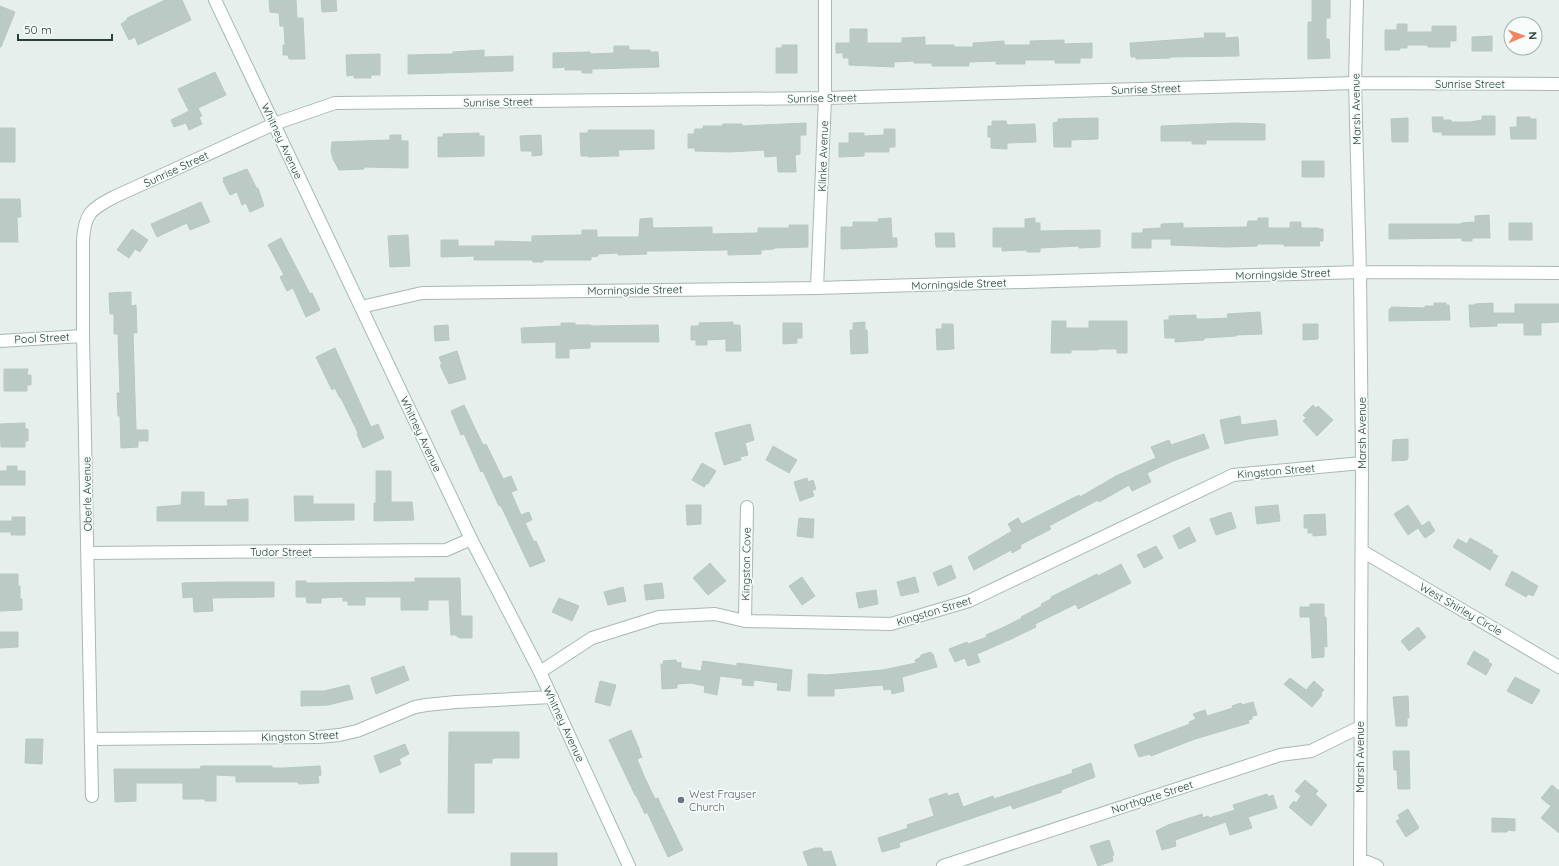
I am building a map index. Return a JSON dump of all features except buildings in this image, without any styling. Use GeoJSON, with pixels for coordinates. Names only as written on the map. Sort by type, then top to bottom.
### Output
{"type":"FeatureCollection","features":[{"type":"Feature","properties":{"kind":"street","name":"Whitney Avenue"},"geometry":{"type":"LineString","coordinates":[[215,0],[471,539],[552,697],[629,866]]}},
{"type":"Feature","properties":{"kind":"street","name":"Klinke Avenue"},"geometry":{"type":"LineString","coordinates":[[817,288],[825,98],[825,0]]}},
{"type":"Feature","properties":{"kind":"street","name":"Marsh Avenue"},"geometry":{"type":"LineString","coordinates":[[1357,0],[1355,83],[1360,272],[1362,464],[1360,862]]}},
{"type":"Feature","properties":{"kind":"street","name":"Sunrise Street"},"geometry":{"type":"LineString","coordinates":[[106,202],[274,124],[335,103],[825,98],[1355,83],[1559,84]]}},
{"type":"Feature","properties":{"kind":"street","name":"Oberle Avenue"},"geometry":{"type":"LineString","coordinates":[[92,796],[83,336],[83,240],[87,216],[106,202]]}},
{"type":"Feature","properties":{"kind":"street","name":"Morningside Street"},"geometry":{"type":"LineString","coordinates":[[361,307],[422,293],[817,288],[1360,272],[1559,272]]}},
{"type":"Feature","properties":{"kind":"street","name":"Pool Street"},"geometry":{"type":"LineString","coordinates":[[0,341],[83,336]]}},
{"type":"Feature","properties":{"kind":"street","name":"Kingston Street"},"geometry":{"type":"LineString","coordinates":[[540,672],[592,638],[659,617],[715,614],[745,621],[891,624],[970,601],[1233,475],[1362,464]]}},
{"type":"Feature","properties":{"kind":"street","name":"Kingston Cove"},"geometry":{"type":"LineString","coordinates":[[745,621],[747,507]]}},
{"type":"Feature","properties":{"kind":"street","name":"Tudor Street"},"geometry":{"type":"LineString","coordinates":[[88,553],[446,550],[471,539]]}},
{"type":"Feature","properties":{"kind":"street","name":"West Shirley Circle"},"geometry":{"type":"LineString","coordinates":[[1362,551],[1559,667]]}},
{"type":"Feature","properties":{"kind":"street","name":"Kingston Street"},"geometry":{"type":"LineString","coordinates":[[91,739],[339,735],[357,731],[416,707],[426,705],[552,697]]}},
{"type":"Feature","properties":{"kind":"street","name":"Northgate Street"},"geometry":{"type":"LineString","coordinates":[[942,866],[1280,755],[1311,751],[1360,727]]}},
{"type":"Feature","properties":{"kind":"street"},"geometry":{"type":"LineString","coordinates":[[1360,862],[1377,866]]}},
{"type":"Feature","properties":{"kind":"place","name":"West Frayser Church"},"geometry":{"type":"Point","coordinates":[681,800]}}]}
